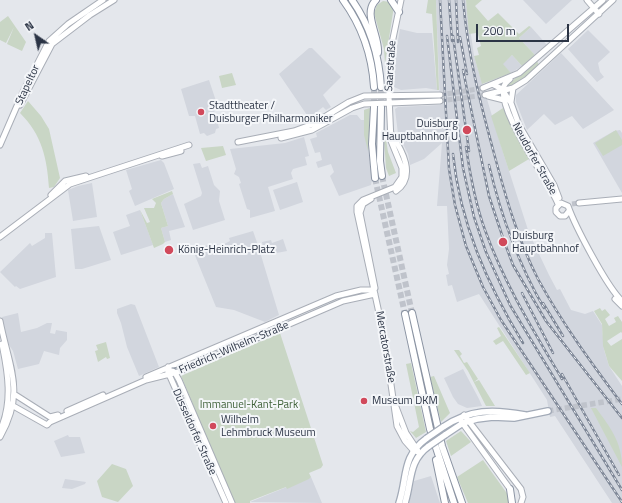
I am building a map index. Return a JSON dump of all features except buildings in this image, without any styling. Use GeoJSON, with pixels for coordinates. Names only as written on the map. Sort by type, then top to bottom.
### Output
{"type":"FeatureCollection","features":[{"type":"Feature","properties":{"kind":"highway"},"geometry":{"type":"LineString","coordinates":[[339,0],[352,14]]}},
{"type":"Feature","properties":{"kind":"highway"},"geometry":{"type":"LineString","coordinates":[[343,0],[366,42],[371,60],[374,87]]}},
{"type":"Feature","properties":{"kind":"highway"},"geometry":{"type":"LineString","coordinates":[[352,0],[365,21],[378,57]]}},
{"type":"Feature","properties":{"kind":"highway"},"geometry":{"type":"LineString","coordinates":[[376,0],[372,6],[371,14],[379,46],[378,57],[381,87]]}},
{"type":"Feature","properties":{"kind":"highway"},"geometry":{"type":"LineString","coordinates":[[391,0],[399,12]]}},
{"type":"Feature","properties":{"kind":"highway"},"geometry":{"type":"LineString","coordinates":[[375,178],[372,144],[378,107],[382,176]]}},
{"type":"Feature","properties":{"kind":"highway"},"geometry":{"type":"LineString","coordinates":[[412,313],[436,421],[462,501]]}},
{"type":"Feature","properties":{"kind":"highway"},"geometry":{"type":"LineString","coordinates":[[405,314],[436,450],[454,503]]}},
{"type":"Feature","properties":{"kind":"highway"},"geometry":{"type":"LineString","coordinates":[[436,450],[437,469],[445,503]]}},
{"type":"Feature","properties":{"kind":"highway"},"geometry":{"type":"LineString","coordinates":[[510,489],[512,503]]}},
{"type":"Feature","properties":{"kind":"main road"},"geometry":{"type":"LineString","coordinates":[[50,42],[63,28],[103,0]]}},
{"type":"Feature","properties":{"kind":"main road"},"geometry":{"type":"LineString","coordinates":[[50,42],[114,0]]}},
{"type":"Feature","properties":{"kind":"main road","name":"Saarstraße"},"geometry":{"type":"LineString","coordinates":[[396,189],[406,178],[404,158],[391,133],[389,103],[391,48],[401,0]]}},
{"type":"Feature","properties":{"kind":"main road"},"geometry":{"type":"LineString","coordinates":[[587,0],[599,14]]}},
{"type":"Feature","properties":{"kind":"main road"},"geometry":{"type":"LineString","coordinates":[[483,88],[494,85],[511,77],[529,66],[603,0]]}},
{"type":"Feature","properties":{"kind":"main road"},"geometry":{"type":"LineString","coordinates":[[506,98],[485,95],[513,88],[526,80],[613,0]]}},
{"type":"Feature","properties":{"kind":"main road"},"geometry":{"type":"LineString","coordinates":[[558,39],[562,48]]}},
{"type":"Feature","properties":{"kind":"main road","name":"Stapeltor"},"geometry":{"type":"LineString","coordinates":[[0,145],[16,109],[50,42]]}},
{"type":"Feature","properties":{"kind":"main road"},"geometry":{"type":"LineString","coordinates":[[504,91],[505,84],[511,77]]}},
{"type":"Feature","properties":{"kind":"main road"},"geometry":{"type":"LineString","coordinates":[[494,85],[504,91]]}},
{"type":"Feature","properties":{"kind":"main road","name":"Neudorfer Straße"},"geometry":{"type":"LineString","coordinates":[[511,103],[513,88]]}},
{"type":"Feature","properties":{"kind":"main road","name":"Neudorfer Straße"},"geometry":{"type":"LineString","coordinates":[[504,91],[520,136],[560,203]]}},
{"type":"Feature","properties":{"kind":"main road"},"geometry":{"type":"LineString","coordinates":[[440,95],[362,97],[313,124],[294,132],[238,142],[290,137],[320,126],[357,106],[372,103],[440,101]]}},
{"type":"Feature","properties":{"kind":"main road","name":"Neudorfer Straße"},"geometry":{"type":"LineString","coordinates":[[506,98],[511,103],[520,125],[554,185],[560,203]]}},
{"type":"Feature","properties":{"kind":"main road"},"geometry":{"type":"LineString","coordinates":[[0,237],[47,201],[73,178],[93,175],[189,146]]}},
{"type":"Feature","properties":{"kind":"main road","name":"Mercatorstraße"},"geometry":{"type":"LineString","coordinates":[[375,292],[360,213],[363,204],[396,189]]}},
{"type":"Feature","properties":{"kind":"main road","name":"Mercatorstraße"},"geometry":{"type":"LineString","coordinates":[[396,189],[367,198],[360,202],[357,208],[357,217],[386,344],[395,405],[406,433],[415,448],[420,453]]}},
{"type":"Feature","properties":{"kind":"main road"},"geometry":{"type":"LineString","coordinates":[[579,203],[622,199]]}},
{"type":"Feature","properties":{"kind":"main road"},"geometry":{"type":"LineString","coordinates":[[569,209],[557,214],[556,208],[560,203],[569,209],[612,290],[622,301]]}},
{"type":"Feature","properties":{"kind":"main road"},"geometry":{"type":"LineString","coordinates":[[361,290],[367,286],[370,279]]}},
{"type":"Feature","properties":{"kind":"main road","name":"Friedrich-Wilhelm-Straße"},"geometry":{"type":"LineString","coordinates":[[51,419],[168,367],[336,296],[361,290],[375,292]]}},
{"type":"Feature","properties":{"kind":"main road"},"geometry":{"type":"LineString","coordinates":[[612,290],[614,297],[622,306],[622,311]]}},
{"type":"Feature","properties":{"kind":"main road","name":"Friedrich-Wilhelm-Straße"},"geometry":{"type":"LineString","coordinates":[[51,419],[146,380],[175,373],[200,363],[334,305],[375,292]]}},
{"type":"Feature","properties":{"kind":"main road"},"geometry":{"type":"LineString","coordinates":[[0,321],[9,353],[14,394],[10,417],[0,437]]}},
{"type":"Feature","properties":{"kind":"main road"},"geometry":{"type":"LineString","coordinates":[[0,334],[12,403],[0,431]]}},
{"type":"Feature","properties":{"kind":"main road","name":"Düsseldorfer Straße"},"geometry":{"type":"LineString","coordinates":[[168,367],[175,373],[232,503]]}},
{"type":"Feature","properties":{"kind":"main road","name":"Düsseldorfer Straße"},"geometry":{"type":"LineString","coordinates":[[168,367],[168,374],[226,503]]}},
{"type":"Feature","properties":{"kind":"main road"},"geometry":{"type":"LineString","coordinates":[[12,403],[44,425],[51,419],[14,394]]}},
{"type":"Feature","properties":{"kind":"main road"},"geometry":{"type":"LineString","coordinates":[[12,403],[26,401]]}},
{"type":"Feature","properties":{"kind":"main road"},"geometry":{"type":"LineString","coordinates":[[399,503],[406,464],[415,448],[427,438],[461,416],[489,411],[527,415]]}},
{"type":"Feature","properties":{"kind":"main road"},"geometry":{"type":"LineString","coordinates":[[405,503],[414,465],[420,453],[445,435],[466,422],[488,417],[514,418],[548,411]]}},
{"type":"Feature","properties":{"kind":"main road"},"geometry":{"type":"LineString","coordinates":[[461,416],[521,489],[523,497],[521,503]]}},
{"type":"Feature","properties":{"kind":"main road"},"geometry":{"type":"LineString","coordinates":[[466,422],[510,489]]}},
{"type":"Feature","properties":{"kind":"shaded area"},"geometry":{"type":"Polygon","coordinates":[[[436,0],[466,0],[474,56],[529,233],[557,290],[560,289],[571,310],[585,314],[593,311],[602,325],[604,350],[609,366],[622,386],[622,503],[612,503],[555,416],[550,417],[547,400],[479,294],[457,302],[452,285],[448,286],[446,275],[449,274],[447,265],[449,249],[447,206],[437,206],[442,143],[424,159],[410,165],[408,154],[398,134],[395,109],[398,107],[440,105],[436,0]]]}},
{"type":"Feature","properties":{"kind":"shaded area"},"geometry":{"type":"Polygon","coordinates":[[[523,0],[572,0],[546,24],[523,0]]]}},
{"type":"Feature","properties":{"kind":"shaded area"},"geometry":{"type":"Polygon","coordinates":[[[531,27],[547,45],[535,55],[519,38],[531,27]]]}},
{"type":"Feature","properties":{"kind":"shaded area"},"geometry":{"type":"Polygon","coordinates":[[[400,29],[417,33],[432,33],[437,90],[426,88],[401,90],[394,87],[394,63],[400,29]]]}},
{"type":"Feature","properties":{"kind":"shaded area"},"geometry":{"type":"Polygon","coordinates":[[[588,30],[610,52],[598,63],[600,72],[604,77],[597,82],[568,49],[588,30]]]}},
{"type":"Feature","properties":{"kind":"shaded area"},"geometry":{"type":"Polygon","coordinates":[[[309,48],[312,48],[341,77],[323,95],[331,107],[326,110],[323,107],[309,118],[279,74],[309,48]]]}},
{"type":"Feature","properties":{"kind":"shaded area"},"geometry":{"type":"Polygon","coordinates":[[[561,53],[614,110],[583,129],[572,116],[555,125],[544,114],[527,130],[516,102],[516,95],[561,53]]]}},
{"type":"Feature","properties":{"kind":"shaded area"},"geometry":{"type":"Polygon","coordinates":[[[512,55],[522,66],[511,73],[502,64],[512,55]]]}},
{"type":"Feature","properties":{"kind":"shaded area","name":"Stadttheater / Duisburger Philharmoniker"},"geometry":{"type":"Polygon","coordinates":[[[209,80],[218,107],[214,110],[215,114],[218,115],[217,120],[219,128],[216,129],[215,133],[207,136],[204,133],[200,134],[195,116],[189,116],[181,89],[209,80]]]}},
{"type":"Feature","properties":{"kind":"shaded area"},"geometry":{"type":"Polygon","coordinates":[[[370,108],[368,147],[372,180],[371,185],[339,196],[330,176],[334,172],[331,164],[318,168],[316,162],[322,160],[320,152],[315,153],[310,139],[317,137],[316,133],[350,115],[357,115],[361,120],[364,120],[364,110],[370,108]]]}},
{"type":"Feature","properties":{"kind":"shaded area"},"geometry":{"type":"Polygon","coordinates":[[[620,130],[622,133],[622,193],[593,143],[614,131],[620,130]]]}},
{"type":"Feature","properties":{"kind":"shaded area"},"geometry":{"type":"Polygon","coordinates":[[[304,137],[309,156],[305,157],[307,165],[293,169],[291,173],[293,179],[268,187],[275,211],[250,218],[250,210],[247,209],[239,184],[241,183],[239,177],[234,174],[236,169],[230,149],[285,143],[304,137]]]}},
{"type":"Feature","properties":{"kind":"shaded area"},"geometry":{"type":"Polygon","coordinates":[[[161,160],[164,163],[174,189],[135,206],[129,191],[132,189],[126,170],[161,160]]]}},
{"type":"Feature","properties":{"kind":"shaded area"},"geometry":{"type":"Polygon","coordinates":[[[200,163],[202,168],[208,166],[214,185],[220,191],[219,201],[225,220],[193,230],[184,204],[201,196],[202,193],[193,164],[200,163]]]}},
{"type":"Feature","properties":{"kind":"shaded area"},"geometry":{"type":"Polygon","coordinates":[[[297,182],[303,202],[280,210],[273,190],[297,182]]]}},
{"type":"Feature","properties":{"kind":"shaded area"},"geometry":{"type":"Polygon","coordinates":[[[92,183],[97,217],[73,221],[68,190],[92,183]]]}},
{"type":"Feature","properties":{"kind":"shaded area"},"geometry":{"type":"Polygon","coordinates":[[[173,194],[185,227],[169,231],[171,240],[165,242],[161,228],[168,226],[161,203],[164,199],[173,194]]]}},
{"type":"Feature","properties":{"kind":"shaded area"},"geometry":{"type":"Polygon","coordinates":[[[140,210],[153,245],[121,255],[113,232],[130,226],[126,215],[140,210]]]}},
{"type":"Feature","properties":{"kind":"shaded area"},"geometry":{"type":"Polygon","coordinates":[[[99,226],[111,260],[82,269],[75,269],[71,229],[99,226]]]}},
{"type":"Feature","properties":{"kind":"shaded area"},"geometry":{"type":"Polygon","coordinates":[[[253,231],[259,248],[263,247],[262,242],[271,240],[272,243],[283,239],[287,251],[266,255],[264,250],[260,252],[279,315],[265,322],[234,310],[216,307],[194,253],[198,248],[215,243],[220,246],[230,241],[229,238],[253,231]]]}},
{"type":"Feature","properties":{"kind":"shaded area"},"geometry":{"type":"Polygon","coordinates":[[[45,233],[52,233],[56,277],[20,289],[16,286],[15,287],[0,272],[30,243],[32,246],[45,238],[45,233]]]}},
{"type":"Feature","properties":{"kind":"shaded area"},"geometry":{"type":"Polygon","coordinates":[[[131,304],[135,305],[159,367],[139,376],[127,347],[117,313],[117,309],[131,304]]]}},
{"type":"Feature","properties":{"kind":"shaded area"},"geometry":{"type":"Polygon","coordinates":[[[18,313],[21,332],[37,328],[47,323],[52,323],[50,333],[55,334],[56,330],[67,332],[67,340],[60,348],[59,355],[44,351],[39,364],[18,369],[13,351],[7,342],[2,317],[18,313]]]}},
{"type":"Feature","properties":{"kind":"shaded area"},"geometry":{"type":"Polygon","coordinates":[[[463,369],[482,406],[467,408],[458,404],[453,397],[444,378],[463,369]]]}},
{"type":"Feature","properties":{"kind":"shaded area"},"geometry":{"type":"Polygon","coordinates":[[[68,435],[69,437],[80,437],[85,453],[61,457],[54,441],[68,435]]]}},
{"type":"Feature","properties":{"kind":"shaded area"},"geometry":{"type":"Polygon","coordinates":[[[431,476],[440,503],[409,503],[414,481],[431,476]]]}},
{"type":"Feature","properties":{"kind":"shaded area"},"geometry":{"type":"Polygon","coordinates":[[[311,477],[322,503],[250,502],[311,477]]]}},
{"type":"Feature","properties":{"kind":"shaded area"},"geometry":{"type":"Polygon","coordinates":[[[65,479],[86,482],[85,484],[72,489],[62,488],[65,479]]]}},
{"type":"Feature","properties":{"kind":"green space"},"geometry":{"type":"Polygon","coordinates":[[[428,0],[436,0],[439,90],[437,90],[432,14],[426,13],[428,0]]]}},
{"type":"Feature","properties":{"kind":"green space"},"geometry":{"type":"Polygon","coordinates":[[[466,0],[482,0],[475,6],[488,21],[498,13],[519,34],[529,26],[531,27],[519,38],[535,55],[522,66],[512,55],[503,64],[511,73],[482,84],[474,56],[479,55],[477,48],[481,46],[478,34],[469,34],[466,0]]]}},
{"type":"Feature","properties":{"kind":"green space"},"geometry":{"type":"Polygon","coordinates":[[[383,1],[390,2],[394,6],[385,64],[384,49],[374,13],[377,5],[383,1]]]}},
{"type":"Feature","properties":{"kind":"green space"},"geometry":{"type":"Polygon","coordinates":[[[8,16],[26,42],[22,51],[7,44],[14,27],[6,43],[0,40],[0,22],[8,16]]]}},
{"type":"Feature","properties":{"kind":"green space"},"geometry":{"type":"Polygon","coordinates":[[[550,49],[537,61],[539,65],[524,79],[509,88],[506,86],[550,49]]]}},
{"type":"Feature","properties":{"kind":"green space"},"geometry":{"type":"Polygon","coordinates":[[[232,73],[236,85],[222,88],[219,76],[232,73]]]}},
{"type":"Feature","properties":{"kind":"green space"},"geometry":{"type":"Polygon","coordinates":[[[28,101],[41,116],[49,129],[60,178],[54,187],[49,188],[45,157],[38,138],[34,130],[20,113],[28,101]]]}},
{"type":"Feature","properties":{"kind":"green space"},"geometry":{"type":"Polygon","coordinates":[[[370,108],[368,151],[364,135],[364,110],[370,108]]]}},
{"type":"Feature","properties":{"kind":"green space"},"geometry":{"type":"Polygon","coordinates":[[[503,108],[529,159],[509,171],[491,116],[503,108]]]}},
{"type":"Feature","properties":{"kind":"green space"},"geometry":{"type":"Polygon","coordinates":[[[616,130],[622,140],[622,145],[603,156],[595,143],[616,130]]]}},
{"type":"Feature","properties":{"kind":"green space"},"geometry":{"type":"Polygon","coordinates":[[[384,139],[386,139],[388,152],[396,173],[389,176],[386,168],[384,139]]]}},
{"type":"Feature","properties":{"kind":"green space"},"geometry":{"type":"Polygon","coordinates":[[[223,146],[226,155],[206,161],[201,148],[223,146]]]}},
{"type":"Feature","properties":{"kind":"green space"},"geometry":{"type":"Polygon","coordinates":[[[172,191],[173,194],[164,199],[161,203],[168,226],[161,228],[165,242],[154,248],[140,210],[147,223],[150,222],[144,208],[154,208],[156,203],[152,199],[172,191]]]}},
{"type":"Feature","properties":{"kind":"green space"},"geometry":{"type":"Polygon","coordinates":[[[600,308],[602,311],[605,309],[610,315],[605,319],[609,326],[616,322],[614,318],[618,316],[622,322],[622,333],[621,332],[607,341],[611,346],[622,339],[622,381],[609,366],[603,346],[602,324],[594,311],[600,308]]]}},
{"type":"Feature","properties":{"kind":"green space"},"geometry":{"type":"Polygon","coordinates":[[[499,327],[530,373],[526,375],[503,341],[496,345],[493,341],[501,336],[497,328],[499,327]]]}},
{"type":"Feature","properties":{"kind":"green space","name":"Immanuel-Kant-Park"},"geometry":{"type":"Polygon","coordinates":[[[280,333],[323,465],[321,468],[309,473],[311,477],[309,479],[287,489],[286,487],[250,501],[250,503],[234,503],[181,376],[280,333]]]}},
{"type":"Feature","properties":{"kind":"green space"},"geometry":{"type":"Polygon","coordinates":[[[106,342],[110,358],[107,359],[106,357],[98,362],[95,351],[98,350],[96,345],[106,342]]]}},
{"type":"Feature","properties":{"kind":"green space"},"geometry":{"type":"Polygon","coordinates":[[[454,350],[459,350],[462,354],[460,356],[464,363],[467,362],[478,379],[474,382],[479,380],[495,406],[486,406],[468,371],[454,350]]]}},
{"type":"Feature","properties":{"kind":"green space"},"geometry":{"type":"Polygon","coordinates":[[[411,363],[426,432],[416,438],[410,431],[413,432],[419,427],[406,364],[411,363]]]}},
{"type":"Feature","properties":{"kind":"green space"},"geometry":{"type":"Polygon","coordinates":[[[434,376],[450,413],[441,422],[430,377],[434,376]]]}},
{"type":"Feature","properties":{"kind":"green space"},"geometry":{"type":"Polygon","coordinates":[[[591,408],[596,408],[614,435],[620,450],[622,467],[591,408]]]}},
{"type":"Feature","properties":{"kind":"green space"},"geometry":{"type":"Polygon","coordinates":[[[461,431],[471,442],[451,456],[446,441],[461,431]]]}},
{"type":"Feature","properties":{"kind":"green space"},"geometry":{"type":"Polygon","coordinates":[[[483,460],[511,499],[510,503],[468,503],[457,477],[483,460]]]}},
{"type":"Feature","properties":{"kind":"green space"},"geometry":{"type":"Polygon","coordinates":[[[112,464],[126,469],[133,486],[118,502],[102,497],[97,481],[112,464]]]}},
{"type":"Feature","properties":{"kind":"tunnel"},"geometry":{"type":"LineString","coordinates":[[374,87],[374,107]]}},
{"type":"Feature","properties":{"kind":"tunnel"},"geometry":{"type":"LineString","coordinates":[[381,87],[381,107]]}},
{"type":"Feature","properties":{"kind":"tunnel"},"geometry":{"type":"LineString","coordinates":[[440,95],[483,88]]}},
{"type":"Feature","properties":{"kind":"tunnel"},"geometry":{"type":"LineString","coordinates":[[440,101],[485,95]]}},
{"type":"Feature","properties":{"kind":"tunnel"},"geometry":{"type":"LineString","coordinates":[[382,176],[412,313]]}},
{"type":"Feature","properties":{"kind":"tunnel"},"geometry":{"type":"LineString","coordinates":[[375,178],[405,314]]}},
{"type":"Feature","properties":{"kind":"tunnel"},"geometry":{"type":"LineString","coordinates":[[572,204],[579,203]]}},
{"type":"Feature","properties":{"kind":"tunnel"},"geometry":{"type":"LineString","coordinates":[[548,411],[622,399]]}},
{"type":"Feature","properties":{"kind":"railway"},"geometry":{"type":"LineString","coordinates":[[440,0],[449,169],[455,205],[466,246],[483,287],[501,320],[622,502]]}},
{"type":"Feature","properties":{"kind":"railway"},"geometry":{"type":"LineString","coordinates":[[449,0],[452,41]]}},
{"type":"Feature","properties":{"kind":"railway"},"geometry":{"type":"LineString","coordinates":[[456,0],[458,42]]}},
{"type":"Feature","properties":{"kind":"railway"},"geometry":{"type":"LineString","coordinates":[[463,0],[471,60],[480,98],[513,219],[524,249],[538,279],[567,327],[622,404]]}},
{"type":"Feature","properties":{"kind":"railway"},"geometry":{"type":"LineString","coordinates":[[447,36],[463,168],[474,217],[486,252],[510,305],[622,490]]}},
{"type":"Feature","properties":{"kind":"railway"},"geometry":{"type":"LineString","coordinates":[[453,36],[469,151]]}},
{"type":"Feature","properties":{"kind":"railway"},"geometry":{"type":"LineString","coordinates":[[460,37],[467,74]]}},
{"type":"Feature","properties":{"kind":"railway"},"geometry":{"type":"LineString","coordinates":[[463,70],[489,196],[513,265],[546,321],[622,418]]}},
{"type":"Feature","properties":{"kind":"railway"},"geometry":{"type":"LineString","coordinates":[[466,147],[471,178],[481,220],[493,250],[510,288],[562,379]]}},
{"type":"Feature","properties":{"kind":"railway"},"geometry":{"type":"LineString","coordinates":[[453,154],[462,204],[477,252],[498,298],[523,343]]}},
{"type":"Feature","properties":{"kind":"railway"},"geometry":{"type":"LineString","coordinates":[[489,165],[499,203],[511,239],[526,274],[544,308]]}},
{"type":"Feature","properties":{"kind":"railway"},"geometry":{"type":"LineString","coordinates":[[522,293],[553,353]]}},
{"type":"Feature","properties":{"kind":"railway"},"geometry":{"type":"LineString","coordinates":[[543,303],[563,336]]}},
{"type":"Feature","properties":{"kind":"railway"},"geometry":{"type":"LineString","coordinates":[[562,374],[619,475]]}},
{"type":"Feature","properties":{"kind":"place","name":"Stadttheater / Duisburger Philharmoniker"},"geometry":{"type":"Point","coordinates":[201,112]}},
{"type":"Feature","properties":{"kind":"place","name":"Duisburg Hauptbahnhof U"},"geometry":{"type":"Point","coordinates":[467,130]}},
{"type":"Feature","properties":{"kind":"place","name":"Duisburg Hauptbahnhof"},"geometry":{"type":"Point","coordinates":[503,242]}},
{"type":"Feature","properties":{"kind":"place","name":"König-Heinrich-Platz"},"geometry":{"type":"Point","coordinates":[169,250]}},
{"type":"Feature","properties":{"kind":"place","name":"Museum DKM"},"geometry":{"type":"Point","coordinates":[364,401]}},
{"type":"Feature","properties":{"kind":"place","name":"Wilhelm Lehmbruck Museum"},"geometry":{"type":"Point","coordinates":[213,426]}}]}
